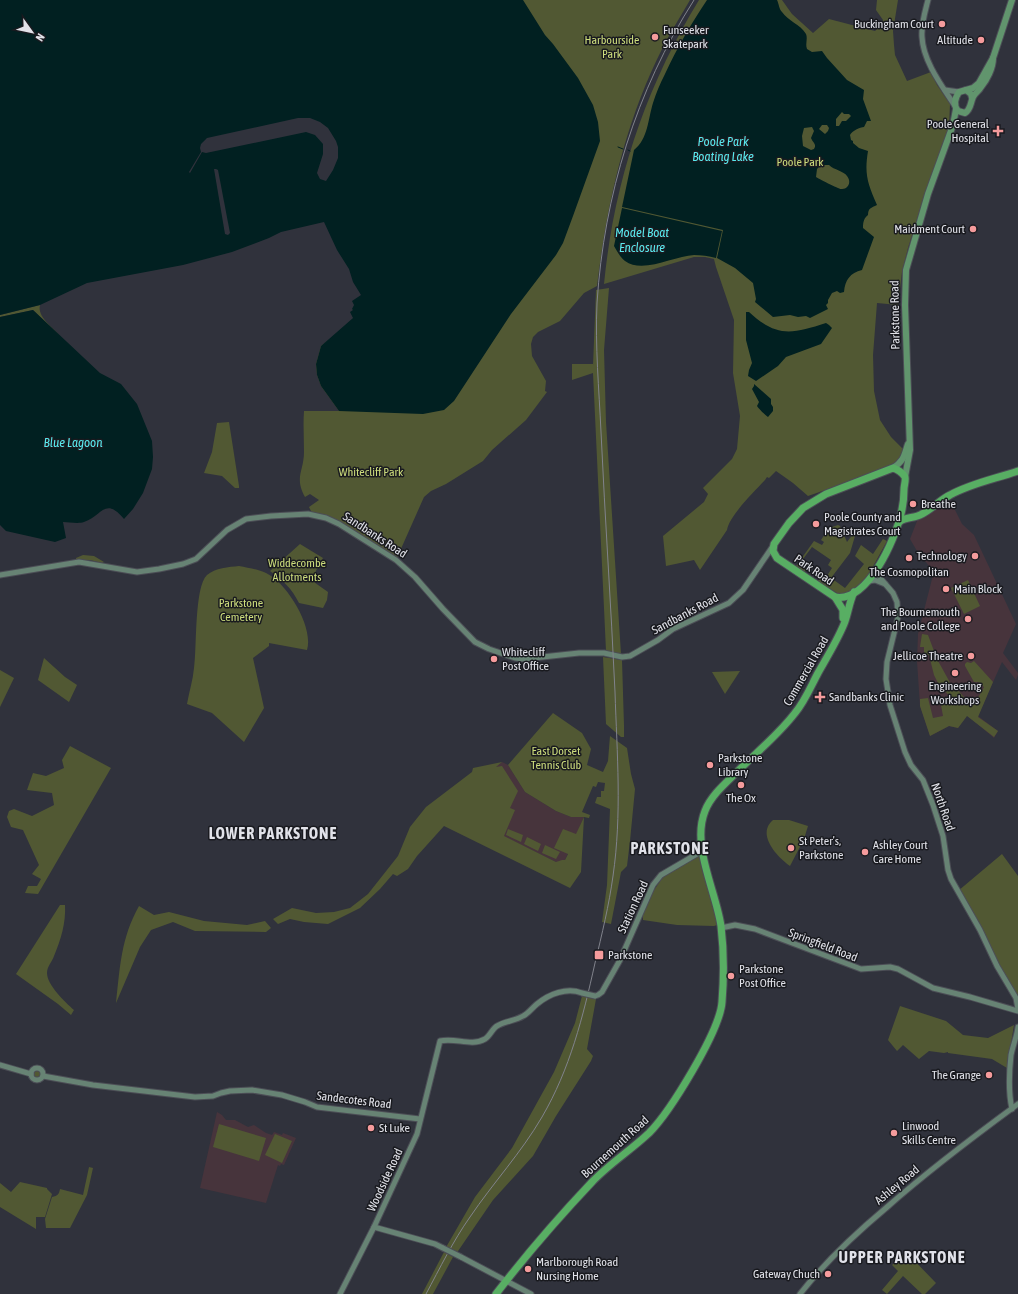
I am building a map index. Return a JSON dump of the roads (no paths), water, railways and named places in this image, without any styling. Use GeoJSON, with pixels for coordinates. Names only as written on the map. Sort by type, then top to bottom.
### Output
{"type":"FeatureCollection","features":[{"type":"Feature","properties":{"kind":"highway"},"geometry":{"type":"LineString","coordinates":[[895,469],[905,477]]}},
{"type":"Feature","properties":{"kind":"highway","name":"Sandbanks Road"},"geometry":{"type":"LineString","coordinates":[[774,544],[792,519],[803,508],[814,501],[826,494],[895,469]]}},
{"type":"Feature","properties":{"kind":"highway"},"geometry":{"type":"LineString","coordinates":[[899,523],[905,518],[922,515],[944,498],[964,488],[1018,471]]}},
{"type":"Feature","properties":{"kind":"highway","name":"Parkstone Road"},"geometry":{"type":"LineString","coordinates":[[854,592],[865,586],[869,581],[892,541],[899,523],[904,499],[905,477]]}},
{"type":"Feature","properties":{"kind":"highway"},"geometry":{"type":"LineString","coordinates":[[904,499],[908,510],[922,515]]}},
{"type":"Feature","properties":{"kind":"highway","name":"Park Road"},"geometry":{"type":"LineString","coordinates":[[774,544],[774,551],[777,558],[835,597],[846,597],[854,592]]}},
{"type":"Feature","properties":{"kind":"highway","name":"Commercial Road"},"geometry":{"type":"LineString","coordinates":[[721,928],[717,905],[702,851],[702,821],[712,798],[769,742],[795,713],[842,628],[850,600],[854,592]]}},
{"type":"Feature","properties":{"kind":"highway","name":"Commercial Road"},"geometry":{"type":"LineString","coordinates":[[835,597],[843,610],[842,628]]}},
{"type":"Feature","properties":{"kind":"highway","name":"Bournemouth Road"},"geometry":{"type":"LineString","coordinates":[[496,1294],[543,1236],[589,1184],[658,1124],[673,1102],[704,1049],[720,1016],[723,973],[721,928]]}},
{"type":"Feature","properties":{"kind":"main road"},"geometry":{"type":"LineString","coordinates":[[993,58],[993,64],[983,86],[972,98],[970,108],[964,113],[958,111],[955,107],[959,92],[972,88],[979,83],[993,58],[1012,0]]}},
{"type":"Feature","properties":{"kind":"main road"},"geometry":{"type":"LineString","coordinates":[[966,90],[971,94],[972,98]]}},
{"type":"Feature","properties":{"kind":"main road","name":"Parkstone Road"},"geometry":{"type":"LineString","coordinates":[[905,477],[910,454],[904,295],[906,270],[928,194],[953,125],[955,107]]}},
{"type":"Feature","properties":{"kind":"main road","name":"Parkstone Road"},"geometry":{"type":"LineString","coordinates":[[953,125],[964,113]]}},
{"type":"Feature","properties":{"kind":"main road","name":"Parkstone Road"},"geometry":{"type":"LineString","coordinates":[[895,469],[903,459],[909,440]]}},
{"type":"Feature","properties":{"kind":"street"},"geometry":{"type":"LineString","coordinates":[[928,0],[922,30],[923,44],[932,68],[955,107]]}},
{"type":"Feature","properties":{"kind":"street"},"geometry":{"type":"LineString","coordinates":[[945,90],[959,92]]}},
{"type":"Feature","properties":{"kind":"street","name":"Sandbanks Road"},"geometry":{"type":"LineString","coordinates":[[0,575],[79,562],[137,572],[159,569],[183,564],[196,559],[227,530],[246,519],[308,514],[326,518],[340,524],[396,560],[415,577],[443,610],[475,642],[489,649],[515,658],[524,659],[579,653],[604,653],[630,656],[672,630],[729,603],[743,590],[774,544]]}},
{"type":"Feature","properties":{"kind":"street"},"geometry":{"type":"LineString","coordinates":[[761,563],[771,557],[777,558]]}},
{"type":"Feature","properties":{"kind":"street","name":"North Road"},"geometry":{"type":"LineString","coordinates":[[877,569],[881,579],[893,593],[897,602],[898,617],[887,662],[886,680],[893,719],[911,765],[923,780],[933,805],[943,836],[948,870],[980,930],[997,966],[1016,998],[1018,1010]]}},
{"type":"Feature","properties":{"kind":"street"},"geometry":{"type":"LineString","coordinates":[[869,581],[875,580],[886,584]]}},
{"type":"Feature","properties":{"kind":"street","name":"Station Road"},"geometry":{"type":"LineString","coordinates":[[499,1025],[524,1016],[542,1000],[554,994],[574,990],[595,996],[602,992],[620,960],[653,885],[661,875],[702,851]]}},
{"type":"Feature","properties":{"kind":"street","name":"Springfield Road"},"geometry":{"type":"LineString","coordinates":[[721,928],[735,925],[755,929],[861,970],[890,967],[898,969],[933,988],[1018,1010]]}},
{"type":"Feature","properties":{"kind":"street","name":"Woodside Road"},"geometry":{"type":"LineString","coordinates":[[340,1294],[374,1228],[417,1134],[440,1041],[476,1042],[485,1039],[494,1028],[499,1025]]}},
{"type":"Feature","properties":{"kind":"street"},"geometry":{"type":"LineString","coordinates":[[1012,1109],[1009,1079],[1011,1054],[1018,1027]]}},
{"type":"Feature","properties":{"kind":"street"},"geometry":{"type":"LineString","coordinates":[[0,1065],[31,1074],[33,1078],[37,1080],[43,1076],[42,1071],[39,1068],[34,1069],[31,1074]]}},
{"type":"Feature","properties":{"kind":"street","name":"Sandecotes Road"},"geometry":{"type":"LineString","coordinates":[[43,1076],[96,1086],[195,1097],[213,1096],[230,1091],[252,1090],[282,1095],[317,1107],[420,1119]]}},
{"type":"Feature","properties":{"kind":"street","name":"Ashley Road"},"geometry":{"type":"LineString","coordinates":[[800,1294],[829,1260],[865,1226],[927,1174],[1018,1104]]}},
{"type":"Feature","properties":{"kind":"street"},"geometry":{"type":"LineString","coordinates":[[374,1228],[435,1244],[532,1294]]}},
{"type":"Feature","properties":{"kind":"water"},"geometry":{"type":"Polygon","coordinates":[[[0,0],[523,0],[545,35],[578,78],[593,105],[598,122],[600,141],[563,243],[556,255],[511,314],[454,401],[444,410],[423,414],[339,411],[321,386],[317,375],[316,364],[321,346],[353,318],[350,312],[353,310],[354,305],[352,301],[361,295],[353,282],[349,269],[337,250],[324,222],[281,232],[232,252],[183,265],[87,283],[40,305],[0,315],[0,0]]]}},
{"type":"Feature","properties":{"kind":"water","name":"Poole Park Boating Lake"},"geometry":{"type":"Polygon","coordinates":[[[707,0],[777,0],[780,9],[787,18],[801,28],[806,34],[807,49],[812,52],[822,51],[847,80],[864,90],[863,99],[871,121],[867,121],[864,127],[852,132],[850,135],[853,143],[859,148],[868,151],[866,167],[868,179],[877,205],[869,210],[868,215],[864,220],[863,228],[874,237],[862,270],[851,275],[847,281],[844,292],[840,293],[837,291],[832,293],[826,305],[828,309],[810,318],[806,316],[798,317],[790,315],[773,317],[755,302],[756,299],[753,283],[735,268],[717,258],[723,230],[622,207],[634,150],[645,135],[657,92],[679,45],[707,0]],[[842,112],[836,119],[836,126],[839,126],[842,121],[846,121],[851,116],[842,112]],[[822,125],[819,129],[825,134],[829,128],[827,125],[822,125]],[[812,127],[804,128],[802,136],[803,146],[811,150],[814,149],[815,145],[811,138],[814,131],[812,127]],[[821,165],[817,169],[816,177],[841,189],[847,187],[849,181],[846,174],[829,165],[821,165]]]}},
{"type":"Feature","properties":{"kind":"water","name":"Model Boat Enclosure"},"geometry":{"type":"Polygon","coordinates":[[[622,208],[722,231],[716,258],[694,255],[649,265],[632,265],[620,256],[614,246],[622,208]]]}},
{"type":"Feature","properties":{"kind":"water","name":"Blue Lagoon"},"geometry":{"type":"Polygon","coordinates":[[[33,310],[100,373],[121,384],[137,404],[152,441],[152,469],[143,493],[133,509],[124,519],[118,512],[108,508],[82,523],[63,522],[66,538],[55,542],[6,531],[0,525],[0,317],[33,310]]]}},
{"type":"Feature","properties":{"kind":"water"},"geometry":{"type":"Polygon","coordinates":[[[746,312],[749,312],[768,326],[777,330],[804,330],[826,323],[832,328],[821,344],[786,357],[778,366],[756,381],[748,376],[752,363],[746,340],[746,312]]]}},
{"type":"Feature","properties":{"kind":"water"},"geometry":{"type":"Polygon","coordinates":[[[754,384],[771,399],[773,411],[768,417],[757,406],[759,402],[752,389],[754,384]]]}},
{"type":"Feature","properties":{"kind":"waterway"},"geometry":{"type":"LineString","coordinates":[[618,147],[623,149]]}},
{"type":"Feature","properties":{"kind":"railway"},"geometry":{"type":"LineString","coordinates":[[426,1294],[464,1226],[525,1143],[552,1099],[568,1061],[580,1023],[607,909],[616,853],[618,784],[617,738],[597,351],[597,303],[607,223],[615,184],[626,145],[655,71],[673,35],[694,0]]}},
{"type":"Feature","properties":{"kind":"place","name":"Buckingham Court"},"geometry":{"type":"Point","coordinates":[942,24]}},
{"type":"Feature","properties":{"kind":"place","name":"Funseeker Skatepark"},"geometry":{"type":"Point","coordinates":[655,37]}},
{"type":"Feature","properties":{"kind":"place","name":"Altitude"},"geometry":{"type":"Point","coordinates":[981,40]}},
{"type":"Feature","properties":{"kind":"place","name":"Poole General Hospital"},"geometry":{"type":"Point","coordinates":[998,131]}},
{"type":"Feature","properties":{"kind":"place","name":"Maidment Court"},"geometry":{"type":"Point","coordinates":[973,229]}},
{"type":"Feature","properties":{"kind":"place","name":"Breathe"},"geometry":{"type":"Point","coordinates":[913,504]}},
{"type":"Feature","properties":{"kind":"place","name":"Poole County and Magistrates Court"},"geometry":{"type":"Point","coordinates":[816,524]}},
{"type":"Feature","properties":{"kind":"place","name":"Technology"},"geometry":{"type":"Point","coordinates":[975,556]}},
{"type":"Feature","properties":{"kind":"place","name":"The Cosmopolitan"},"geometry":{"type":"Point","coordinates":[909,558]}},
{"type":"Feature","properties":{"kind":"place","name":"Main Block"},"geometry":{"type":"Point","coordinates":[946,589]}},
{"type":"Feature","properties":{"kind":"place","name":"The Bournemouth and Poole College"},"geometry":{"type":"Point","coordinates":[968,619]}},
{"type":"Feature","properties":{"kind":"place","name":"Jellicoe Theatre"},"geometry":{"type":"Point","coordinates":[971,656]}},
{"type":"Feature","properties":{"kind":"place","name":"Whitecliff Post Office"},"geometry":{"type":"Point","coordinates":[494,659]}},
{"type":"Feature","properties":{"kind":"place","name":"Engineering Workshops"},"geometry":{"type":"Point","coordinates":[955,673]}},
{"type":"Feature","properties":{"kind":"place","name":"Sandbanks Clinic"},"geometry":{"type":"Point","coordinates":[820,697]}},
{"type":"Feature","properties":{"kind":"place","name":"Parkstone Library"},"geometry":{"type":"Point","coordinates":[710,765]}},
{"type":"Feature","properties":{"kind":"place","name":"The Ox"},"geometry":{"type":"Point","coordinates":[741,785]}},
{"type":"Feature","properties":{"kind":"place","name":"St Peter’s, Parkstone"},"geometry":{"type":"Point","coordinates":[791,848]}},
{"type":"Feature","properties":{"kind":"place","name":"Ashley Court Care Home"},"geometry":{"type":"Point","coordinates":[865,852]}},
{"type":"Feature","properties":{"kind":"place","name":"Parkstone"},"geometry":{"type":"Point","coordinates":[599,955]}},
{"type":"Feature","properties":{"kind":"place","name":"Parkstone Post Office"},"geometry":{"type":"Point","coordinates":[731,976]}},
{"type":"Feature","properties":{"kind":"place","name":"The Grange"},"geometry":{"type":"Point","coordinates":[989,1075]}},
{"type":"Feature","properties":{"kind":"place","name":"St Luke"},"geometry":{"type":"Point","coordinates":[371,1128]}},
{"type":"Feature","properties":{"kind":"place","name":"Linwood Skills Centre"},"geometry":{"type":"Point","coordinates":[894,1133]}},
{"type":"Feature","properties":{"kind":"place","name":"Marlborough Road Nursing Home"},"geometry":{"type":"Point","coordinates":[528,1269]}},
{"type":"Feature","properties":{"kind":"place","name":"Gateway Chuch"},"geometry":{"type":"Point","coordinates":[828,1274]}},
{"type":"Feature","properties":{"kind":"district","name":"LOWER PARKSTONE"},"geometry":{"type":"Point","coordinates":[273,833]}},
{"type":"Feature","properties":{"kind":"district","name":"PARKSTONE"},"geometry":{"type":"Point","coordinates":[670,848]}},
{"type":"Feature","properties":{"kind":"district","name":"UPPER PARKSTONE"},"geometry":{"type":"Point","coordinates":[902,1257]}},
{"type":"Feature","properties":{"kind":"park label","name":"Harbourside Park"},"geometry":{"type":"Point","coordinates":[612,47]}},
{"type":"Feature","properties":{"kind":"park label","name":"Poole Park"},"geometry":{"type":"Point","coordinates":[800,162]}},
{"type":"Feature","properties":{"kind":"park label","name":"Whitecliff Park"},"geometry":{"type":"Point","coordinates":[371,472]}},
{"type":"Feature","properties":{"kind":"park label","name":"Widdecombe Allotments"},"geometry":{"type":"Point","coordinates":[297,570]}},
{"type":"Feature","properties":{"kind":"park label","name":"Parkstone Cemetery"},"geometry":{"type":"Point","coordinates":[241,610]}},
{"type":"Feature","properties":{"kind":"park label","name":"East Dorset Tennis Club"},"geometry":{"type":"Point","coordinates":[556,758]}}]}
